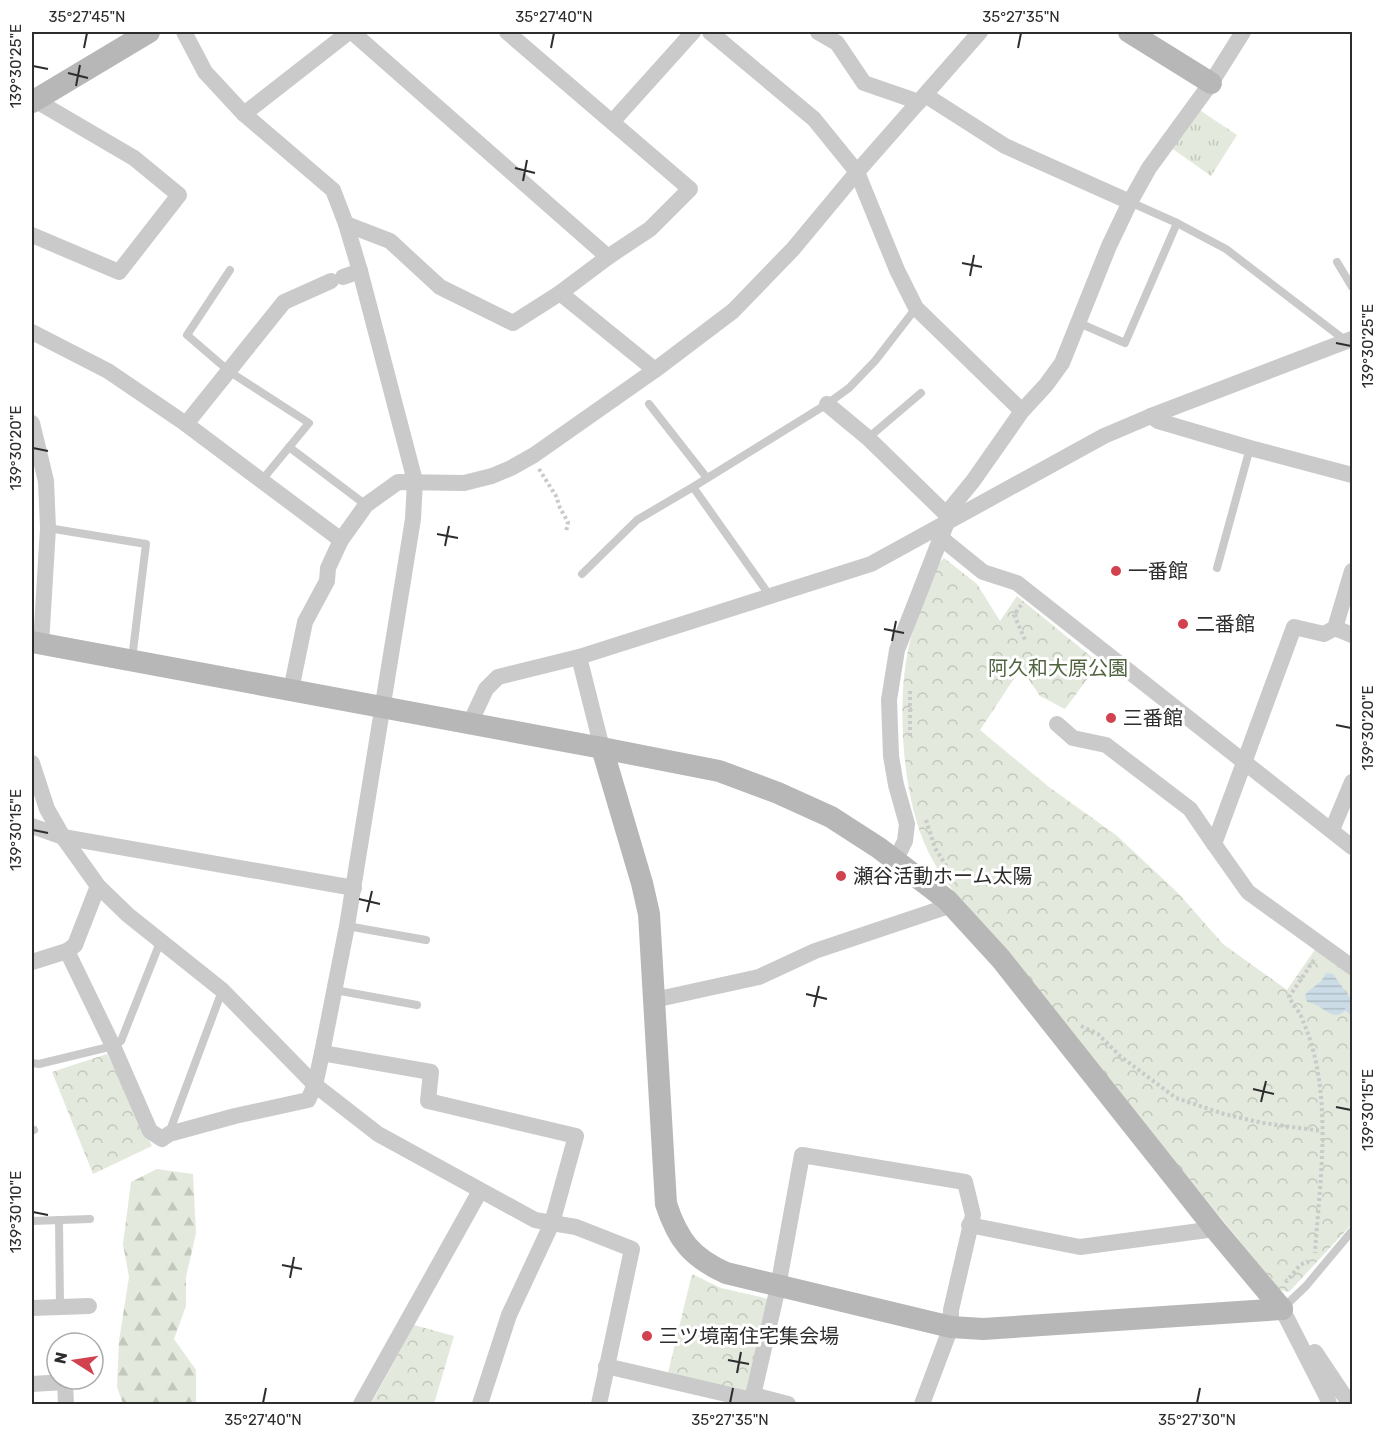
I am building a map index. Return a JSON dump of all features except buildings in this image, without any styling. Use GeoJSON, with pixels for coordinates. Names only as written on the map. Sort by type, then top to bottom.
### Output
{"type":"FeatureCollection","features":[{"type":"Feature","properties":{"kind":"street"},"geometry":{"type":"LineString","coordinates":[[32,235],[119,272],[179,195],[134,158],[33,101],[149,32]]}},
{"type":"Feature","properties":{"kind":"street"},"geometry":{"type":"LineString","coordinates":[[67,951],[113,1046],[150,1131],[162,1139],[169,1134],[235,1116],[308,1100],[315,1085],[322,1053],[354,888],[413,519],[415,481],[360,271],[333,190],[244,114],[206,72],[184,32]]}},
{"type":"Feature","properties":{"kind":"street"},"geometry":{"type":"LineString","coordinates":[[244,114],[350,32],[608,257]]}},
{"type":"Feature","properties":{"kind":"street"},"geometry":{"type":"LineString","coordinates":[[346,224],[390,241],[440,287],[513,323],[650,230],[690,189],[507,32]]}},
{"type":"Feature","properties":{"kind":"street"},"geometry":{"type":"LineString","coordinates":[[613,121],[693,32]]}},
{"type":"Feature","properties":{"kind":"street"},"geometry":{"type":"LineString","coordinates":[[710,32],[814,119],[857,172],[897,270],[916,308],[1022,411]]}},
{"type":"Feature","properties":{"kind":"street"},"geometry":{"type":"LineString","coordinates":[[818,32],[837,43],[864,83],[922,99],[1005,146],[1130,202]]}},
{"type":"Feature","properties":{"kind":"street"},"geometry":{"type":"LineString","coordinates":[[291,690],[305,622],[327,581],[328,568],[342,540],[366,505],[398,482],[464,483],[492,476],[530,456],[655,370],[733,311],[793,249],[857,172],[981,32]]}},
{"type":"Feature","properties":{"kind":"street"},"geometry":{"type":"LineString","coordinates":[[1129,32],[1211,83]]}},
{"type":"Feature","properties":{"kind":"street"},"geometry":{"type":"LineString","coordinates":[[896,859],[905,841],[908,824],[896,785],[891,756],[889,700],[897,650],[945,524],[1022,411],[1062,363],[1109,246],[1130,202],[1149,168],[1211,83],[1243,32]]}},
{"type":"Feature","properties":{"kind":"street"},"geometry":{"type":"LineString","coordinates":[[186,424],[284,303],[360,271]]}},
{"type":"Feature","properties":{"kind":"street"},"geometry":{"type":"LineString","coordinates":[[560,293],[655,370]]}},
{"type":"Feature","properties":{"kind":"street"},"geometry":{"type":"LineString","coordinates":[[32,332],[108,371],[186,424],[342,540]]}},
{"type":"Feature","properties":{"kind":"street"},"geometry":{"type":"LineString","coordinates":[[470,723],[486,689],[498,677],[579,657],[871,564],[1104,436],[1150,416],[1350,340]]}},
{"type":"Feature","properties":{"kind":"street"},"geometry":{"type":"LineString","coordinates":[[827,404],[868,438],[945,524],[983,572],[1017,583],[1353,847]]}},
{"type":"Feature","properties":{"kind":"street"},"geometry":{"type":"LineString","coordinates":[[1150,416],[1158,421],[1250,448],[1353,475]]}},
{"type":"Feature","properties":{"kind":"street"},"geometry":{"type":"LineString","coordinates":[[32,423],[39,481],[48,528],[36,643],[718,771],[778,793],[831,817],[957,896],[1001,959],[1215,1229],[1282,1309],[1302,1345],[1329,1404]]}},
{"type":"Feature","properties":{"kind":"street"},"geometry":{"type":"LineString","coordinates":[[1214,844],[1294,627],[1324,634],[1335,628],[1353,571]]}},
{"type":"Feature","properties":{"kind":"street"},"geometry":{"type":"LineString","coordinates":[[1335,628],[1353,635]]}},
{"type":"Feature","properties":{"kind":"street"},"geometry":{"type":"LineString","coordinates":[[579,657],[649,914],[666,1204],[674,1228],[688,1248],[707,1265],[726,1274],[951,1327],[983,1329],[1282,1309]]}},
{"type":"Feature","properties":{"kind":"street"},"geometry":{"type":"LineString","coordinates":[[1057,724],[1073,738],[1106,745],[1190,809],[1248,892],[1353,968]]}},
{"type":"Feature","properties":{"kind":"street"},"geometry":{"type":"LineString","coordinates":[[32,763],[47,809],[63,837],[98,886],[128,915],[222,990],[315,1085],[378,1134],[535,1220],[576,1227],[632,1249],[598,1404]]}},
{"type":"Feature","properties":{"kind":"street"},"geometry":{"type":"LineString","coordinates":[[1332,831],[1353,782]]}},
{"type":"Feature","properties":{"kind":"street"},"geometry":{"type":"LineString","coordinates":[[32,826],[63,837],[354,888]]}},
{"type":"Feature","properties":{"kind":"street"},"geometry":{"type":"LineString","coordinates":[[32,962],[67,951],[75,945],[98,886]]}},
{"type":"Feature","properties":{"kind":"street"},"geometry":{"type":"LineString","coordinates":[[654,1000],[759,977],[815,951],[957,896]]}},
{"type":"Feature","properties":{"kind":"street"},"geometry":{"type":"LineString","coordinates":[[322,1053],[431,1072],[428,1101],[576,1136],[552,1223],[509,1315],[480,1404]]}},
{"type":"Feature","properties":{"kind":"street"},"geometry":{"type":"LineString","coordinates":[[606,1366],[752,1401],[778,1287],[802,1155],[965,1182],[973,1215],[951,1310],[951,1327],[922,1404]]}},
{"type":"Feature","properties":{"kind":"street"},"geometry":{"type":"LineString","coordinates":[[362,1404],[480,1191]]}},
{"type":"Feature","properties":{"kind":"street"},"geometry":{"type":"LineString","coordinates":[[969,1225],[1080,1247],[1215,1229]]}},
{"type":"Feature","properties":{"kind":"street"},"geometry":{"type":"LineString","coordinates":[[32,1308],[89,1306]]}},
{"type":"Feature","properties":{"kind":"street"},"geometry":{"type":"LineString","coordinates":[[1302,1345],[1312,1347],[1345,1397],[1353,1398]]}},
{"type":"Feature","properties":{"kind":"street"},"geometry":{"type":"LineString","coordinates":[[32,1384],[65,1382],[66,1404]]}},
{"type":"Feature","properties":{"kind":"street"},"geometry":{"type":"LineString","coordinates":[[753,1395],[788,1404]]}},
{"type":"Feature","properties":{"kind":"lane"},"geometry":{"type":"LineString","coordinates":[[1130,202],[1177,223],[1226,249],[1350,340]]}},
{"type":"Feature","properties":{"kind":"lane"},"geometry":{"type":"LineString","coordinates":[[1080,323],[1125,343],[1177,223]]}},
{"type":"Feature","properties":{"kind":"lane"},"geometry":{"type":"LineString","coordinates":[[1337,262],[1353,287]]}},
{"type":"Feature","properties":{"kind":"lane"},"geometry":{"type":"LineString","coordinates":[[230,270],[187,334],[230,372],[309,423],[262,480]]}},
{"type":"Feature","properties":{"kind":"lane"},"geometry":{"type":"LineString","coordinates":[[582,574],[637,520],[827,404],[849,388],[875,361],[916,308]]}},
{"type":"Feature","properties":{"kind":"lane"},"geometry":{"type":"LineString","coordinates":[[868,438],[921,393]]}},
{"type":"Feature","properties":{"kind":"lane"},"geometry":{"type":"LineString","coordinates":[[649,404],[707,478]]}},
{"type":"Feature","properties":{"kind":"lane"},"geometry":{"type":"LineString","coordinates":[[289,447],[366,505]]}},
{"type":"Feature","properties":{"kind":"lane"},"geometry":{"type":"LineString","coordinates":[[1217,568],[1250,448]]}},
{"type":"Feature","properties":{"kind":"lane"},"geometry":{"type":"LineString","coordinates":[[693,487],[770,596]]}},
{"type":"Feature","properties":{"kind":"lane"},"geometry":{"type":"LineString","coordinates":[[48,528],[146,544],[132,662]]}},
{"type":"Feature","properties":{"kind":"lane"},"geometry":{"type":"LineString","coordinates":[[347,926],[426,940]]}},
{"type":"Feature","properties":{"kind":"lane"},"geometry":{"type":"LineString","coordinates":[[32,1063],[39,1064],[113,1046],[121,1041],[161,940]]}},
{"type":"Feature","properties":{"kind":"lane"},"geometry":{"type":"LineString","coordinates":[[169,1134],[222,990]]}},
{"type":"Feature","properties":{"kind":"lane"},"geometry":{"type":"LineString","coordinates":[[335,990],[417,1005]]}},
{"type":"Feature","properties":{"kind":"lane"},"geometry":{"type":"LineString","coordinates":[[32,1221],[90,1219]]}},
{"type":"Feature","properties":{"kind":"lane"},"geometry":{"type":"LineString","coordinates":[[59,1220],[60,1307]]}},
{"type":"Feature","properties":{"kind":"lane"},"geometry":{"type":"LineString","coordinates":[[1282,1309],[1353,1231]]}},
{"type":"Feature","properties":{"kind":"path"},"geometry":{"type":"LineString","coordinates":[[530,456],[556,496],[568,522],[566,532]]}},
{"type":"Feature","properties":{"kind":"path"},"geometry":{"type":"LineString","coordinates":[[1019,627],[1026,642]]}},
{"type":"Feature","properties":{"kind":"path"},"geometry":{"type":"LineString","coordinates":[[910,688],[910,737]]}},
{"type":"Feature","properties":{"kind":"path"},"geometry":{"type":"LineString","coordinates":[[924,815],[935,848],[947,869],[957,896]]}},
{"type":"Feature","properties":{"kind":"path"},"geometry":{"type":"LineString","coordinates":[[1315,1258],[1322,1131],[1320,1088],[1315,1056],[1303,1019],[1289,997],[1322,946]]}},
{"type":"Feature","properties":{"kind":"path"},"geometry":{"type":"LineString","coordinates":[[1078,1025],[1098,1034],[1120,1056],[1176,1098],[1263,1123],[1322,1131]]}},
{"type":"Feature","properties":{"kind":"green space"},"geometry":{"type":"Polygon","coordinates":[[[1198,109],[1237,135],[1211,176],[1170,147],[1198,109]]]}},
{"type":"Feature","properties":{"kind":"green space","name":"阿久和大原公園"},"geometry":{"type":"Polygon","coordinates":[[[944,558],[977,584],[1000,621],[1017,596],[1099,663],[1065,709],[1040,696],[1021,668],[980,730],[1049,787],[1116,835],[1178,893],[1223,944],[1287,990],[1316,948],[1352,974],[1352,1224],[1289,1292],[1280,1290],[955,893],[940,873],[928,851],[913,807],[904,755],[904,678],[912,635],[934,568],[944,558]]]}},
{"type":"Feature","properties":{"kind":"green space"},"geometry":{"type":"Polygon","coordinates":[[[107,1054],[152,1146],[93,1174],[52,1072],[107,1054]]]}},
{"type":"Feature","properties":{"kind":"green space"},"geometry":{"type":"Polygon","coordinates":[[[157,1169],[193,1174],[196,1233],[186,1277],[186,1306],[174,1339],[196,1370],[196,1404],[123,1404],[117,1387],[119,1341],[129,1277],[123,1244],[131,1182],[157,1169]]]}},
{"type":"Feature","properties":{"kind":"green space"},"geometry":{"type":"Polygon","coordinates":[[[692,1274],[721,1288],[769,1299],[747,1393],[668,1373],[692,1274]]]}},
{"type":"Feature","properties":{"kind":"green space"},"geometry":{"type":"Polygon","coordinates":[[[414,1325],[454,1336],[434,1404],[371,1404],[414,1325]]]}},
{"type":"Feature","properties":{"kind":"water"},"geometry":{"type":"Polygon","coordinates":[[[1326,973],[1333,974],[1350,998],[1350,1005],[1338,1015],[1333,1015],[1307,1002],[1305,995],[1322,980],[1326,973]]]}},
{"type":"Feature","properties":{"kind":"waterway"},"geometry":{"type":"LineString","coordinates":[[1348,1009],[1352,1012]]}},
{"type":"Feature","properties":{"kind":"place","name":"一番館"},"geometry":{"type":"Point","coordinates":[1116,571]}},
{"type":"Feature","properties":{"kind":"place","name":"二番館"},"geometry":{"type":"Point","coordinates":[1183,624]}},
{"type":"Feature","properties":{"kind":"place","name":"三番館"},"geometry":{"type":"Point","coordinates":[1111,718]}},
{"type":"Feature","properties":{"kind":"place","name":"瀬谷活動ホーム太陽"},"geometry":{"type":"Point","coordinates":[841,876]}},
{"type":"Feature","properties":{"kind":"place","name":"三ツ境南住宅集会場"},"geometry":{"type":"Point","coordinates":[647,1336]}}]}
